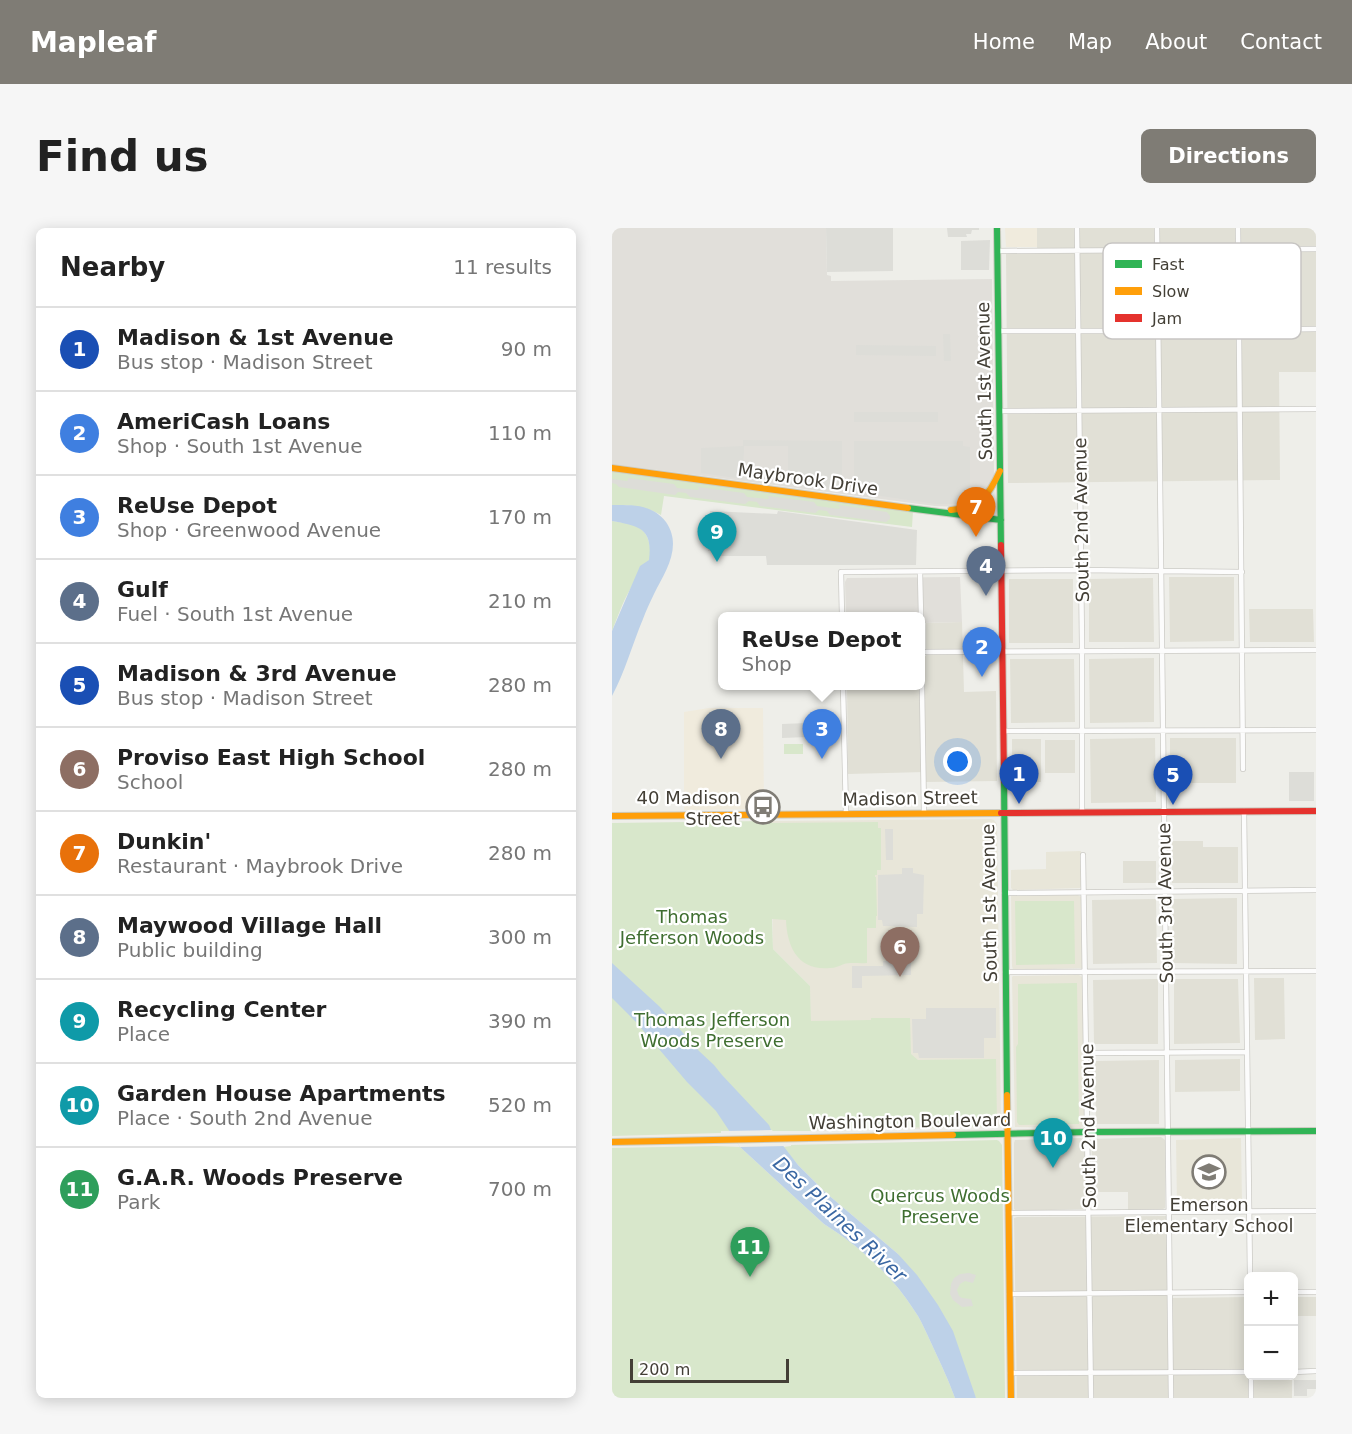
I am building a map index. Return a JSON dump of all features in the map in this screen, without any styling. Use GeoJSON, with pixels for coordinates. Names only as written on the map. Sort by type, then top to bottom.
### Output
{"type":"FeatureCollection","features":[{"type":"Feature","properties":{"kind":"main road","name":"South 1st Avenue"},"geometry":{"type":"LineString","coordinates":[[997,228],[1011,1398]]}},
{"type":"Feature","properties":{"kind":"main road","name":"Maybrook Drive"},"geometry":{"type":"LineString","coordinates":[[612,468],[1001,520]]}},
{"type":"Feature","properties":{"kind":"main road"},"geometry":{"type":"LineString","coordinates":[[939,512],[964,509],[982,500],[990,492],[1000,471]]}},
{"type":"Feature","properties":{"kind":"main road","name":"Madison Street"},"geometry":{"type":"LineString","coordinates":[[612,816],[1316,811]]}},
{"type":"Feature","properties":{"kind":"main road","name":"Washington Boulevard"},"geometry":{"type":"LineString","coordinates":[[612,1142],[1088,1132],[1316,1131]]}},
{"type":"Feature","properties":{"kind":"street","name":"South 2nd Avenue"},"geometry":{"type":"LineString","coordinates":[[1077,228],[1083,812]]}},
{"type":"Feature","properties":{"kind":"street","name":"South 3rd Avenue"},"geometry":{"type":"LineString","coordinates":[[1157,228],[1158,243]]}},
{"type":"Feature","properties":{"kind":"street"},"geometry":{"type":"LineString","coordinates":[[1301,249],[1316,249]]}},
{"type":"Feature","properties":{"kind":"street"},"geometry":{"type":"LineString","coordinates":[[997,251],[1103,251]]}},
{"type":"Feature","properties":{"kind":"street"},"geometry":{"type":"LineString","coordinates":[[1301,329],[1316,329]]}},
{"type":"Feature","properties":{"kind":"street"},"geometry":{"type":"LineString","coordinates":[[998,331],[1103,331]]}},
{"type":"Feature","properties":{"kind":"street","name":"South 3rd Avenue"},"geometry":{"type":"LineString","coordinates":[[1158,339],[1171,1398]]}},
{"type":"Feature","properties":{"kind":"street"},"geometry":{"type":"LineString","coordinates":[[1239,339],[1243,769]]}},
{"type":"Feature","properties":{"kind":"street"},"geometry":{"type":"LineString","coordinates":[[999,411],[1316,409]]}},
{"type":"Feature","properties":{"kind":"street"},"geometry":{"type":"LineString","coordinates":[[842,612],[841,572],[1081,570],[1242,572]]}},
{"type":"Feature","properties":{"kind":"street"},"geometry":{"type":"LineString","coordinates":[[920,572],[921,612]]}},
{"type":"Feature","properties":{"kind":"street"},"geometry":{"type":"LineString","coordinates":[[925,652],[1316,650]]}},
{"type":"Feature","properties":{"kind":"street"},"geometry":{"type":"LineString","coordinates":[[843,690],[846,814]]}},
{"type":"Feature","properties":{"kind":"street"},"geometry":{"type":"LineString","coordinates":[[922,690],[924,813]]}},
{"type":"Feature","properties":{"kind":"street"},"geometry":{"type":"LineString","coordinates":[[1003,731],[1316,730]]}},
{"type":"Feature","properties":{"kind":"street"},"geometry":{"type":"LineString","coordinates":[[1244,811],[1250,1272]]}},
{"type":"Feature","properties":{"kind":"street","name":"South 2nd Avenue"},"geometry":{"type":"LineString","coordinates":[[1083,855],[1091,1398]]}},
{"type":"Feature","properties":{"kind":"street"},"geometry":{"type":"LineString","coordinates":[[1004,893],[1316,890]]}},
{"type":"Feature","properties":{"kind":"street"},"geometry":{"type":"LineString","coordinates":[[1005,972],[1316,970]]}},
{"type":"Feature","properties":{"kind":"street"},"geometry":{"type":"LineString","coordinates":[[1087,1053],[1247,1052]]}},
{"type":"Feature","properties":{"kind":"street"},"geometry":{"type":"LineString","coordinates":[[1008,1213],[1316,1211]]}},
{"type":"Feature","properties":{"kind":"street"},"geometry":{"type":"LineString","coordinates":[[1009,1294],[1244,1292]]}},
{"type":"Feature","properties":{"kind":"street"},"geometry":{"type":"LineString","coordinates":[[1298,1292],[1316,1292]]}},
{"type":"Feature","properties":{"kind":"street"},"geometry":{"type":"LineString","coordinates":[[1298,1372],[1316,1371]]}},
{"type":"Feature","properties":{"kind":"street"},"geometry":{"type":"LineString","coordinates":[[1010,1373],[1244,1374]]}},
{"type":"Feature","properties":{"kind":"street"},"geometry":{"type":"LineString","coordinates":[[1250,1380],[1251,1398]]}},
{"type":"Feature","properties":{"kind":"shaded area"},"geometry":{"type":"Polygon","coordinates":[[[612,228],[826,228],[827,275],[831,276],[831,281],[992,279],[994,477],[980,500],[961,507],[935,506],[612,464],[612,228]]]}},
{"type":"Feature","properties":{"kind":"shaded area"},"geometry":{"type":"Polygon","coordinates":[[[826,228],[893,228],[893,271],[827,272],[826,228]]]}},
{"type":"Feature","properties":{"kind":"shaded area"},"geometry":{"type":"Polygon","coordinates":[[[947,228],[979,228],[979,230],[972,230],[971,234],[966,234],[967,237],[948,237],[947,228]]]}},
{"type":"Feature","properties":{"kind":"shaded area"},"geometry":{"type":"Polygon","coordinates":[[[1005,228],[1037,228],[1037,247],[1006,247],[1005,228]]]}},
{"type":"Feature","properties":{"kind":"shaded area"},"geometry":{"type":"Polygon","coordinates":[[[1037,228],[1316,228],[1316,372],[1279,372],[1280,480],[1008,483],[1006,254],[1037,253],[1037,228]]]}},
{"type":"Feature","properties":{"kind":"shaded area"},"geometry":{"type":"Polygon","coordinates":[[[990,240],[989,270],[961,270],[961,241],[990,240]]]}},
{"type":"Feature","properties":{"kind":"shaded area"},"geometry":{"type":"Polygon","coordinates":[[[943,334],[950,334],[951,361],[944,361],[943,334]]]}},
{"type":"Feature","properties":{"kind":"shaded area"},"geometry":{"type":"Polygon","coordinates":[[[856,345],[936,346],[936,356],[856,355],[856,345]]]}},
{"type":"Feature","properties":{"kind":"shaded area"},"geometry":{"type":"Polygon","coordinates":[[[854,412],[938,412],[938,422],[854,422],[854,412]]]}},
{"type":"Feature","properties":{"kind":"shaded area"},"geometry":{"type":"Polygon","coordinates":[[[743,440],[842,441],[842,490],[788,484],[788,446],[744,446],[743,479],[701,473],[701,448],[743,446],[743,440]]]}},
{"type":"Feature","properties":{"kind":"shaded area"},"geometry":{"type":"Polygon","coordinates":[[[854,441],[963,441],[963,446],[970,447],[970,504],[936,504],[854,492],[854,441]]]}},
{"type":"Feature","properties":{"kind":"shaded area"},"geometry":{"type":"Polygon","coordinates":[[[628,478],[674,484],[677,488],[698,490],[698,487],[744,493],[747,497],[769,499],[768,496],[814,502],[817,506],[839,509],[838,505],[887,512],[890,519],[886,522],[830,515],[827,511],[819,510],[815,513],[760,506],[757,502],[749,501],[745,504],[690,497],[686,493],[678,492],[675,495],[619,487],[612,483],[612,479],[627,481],[628,478]]]}},
{"type":"Feature","properties":{"kind":"shaded area"},"geometry":{"type":"Polygon","coordinates":[[[710,511],[777,514],[778,511],[917,530],[916,565],[767,565],[766,556],[718,556],[718,551],[708,551],[710,511]]]}},
{"type":"Feature","properties":{"kind":"shaded area"},"geometry":{"type":"Polygon","coordinates":[[[960,577],[962,622],[925,623],[925,612],[846,612],[845,582],[847,578],[960,577]]]}},
{"type":"Feature","properties":{"kind":"shaded area"},"geometry":{"type":"Polygon","coordinates":[[[1169,577],[1234,577],[1234,641],[1170,642],[1169,577]]]}},
{"type":"Feature","properties":{"kind":"shaded area"},"geometry":{"type":"Polygon","coordinates":[[[1153,578],[1154,642],[1089,642],[1089,579],[1153,578]]]}},
{"type":"Feature","properties":{"kind":"shaded area"},"geometry":{"type":"Polygon","coordinates":[[[1009,579],[1073,579],[1073,643],[1009,643],[1009,579]]]}},
{"type":"Feature","properties":{"kind":"shaded area"},"geometry":{"type":"Polygon","coordinates":[[[1249,609],[1313,609],[1314,642],[1250,642],[1249,609]]]}},
{"type":"Feature","properties":{"kind":"shaded area"},"geometry":{"type":"Polygon","coordinates":[[[962,622],[964,692],[996,691],[997,781],[926,782],[925,772],[848,774],[847,690],[925,690],[926,623],[962,622]]]}},
{"type":"Feature","properties":{"kind":"shaded area"},"geometry":{"type":"Polygon","coordinates":[[[1154,658],[1154,722],[1090,723],[1089,659],[1154,658]]]}},
{"type":"Feature","properties":{"kind":"shaded area"},"geometry":{"type":"Polygon","coordinates":[[[1010,659],[1074,659],[1075,722],[1011,723],[1010,659]]]}},
{"type":"Feature","properties":{"kind":"shaded area"},"geometry":{"type":"Polygon","coordinates":[[[709,708],[763,708],[764,809],[684,810],[684,712],[709,708]]]}},
{"type":"Feature","properties":{"kind":"shaded area"},"geometry":{"type":"Polygon","coordinates":[[[807,723],[808,737],[782,738],[782,724],[807,723]]]}},
{"type":"Feature","properties":{"kind":"shaded area"},"geometry":{"type":"Polygon","coordinates":[[[1155,738],[1156,802],[1091,803],[1090,739],[1155,738]]]}},
{"type":"Feature","properties":{"kind":"shaded area"},"geometry":{"type":"Polygon","coordinates":[[[1170,738],[1236,738],[1236,783],[1170,783],[1170,738]]]}},
{"type":"Feature","properties":{"kind":"shaded area"},"geometry":{"type":"Polygon","coordinates":[[[1012,739],[1041,739],[1041,782],[1012,782],[1012,739]]]}},
{"type":"Feature","properties":{"kind":"shaded area"},"geometry":{"type":"Polygon","coordinates":[[[1045,740],[1075,740],[1075,773],[1045,773],[1045,740]]]}},
{"type":"Feature","properties":{"kind":"shaded area"},"geometry":{"type":"Polygon","coordinates":[[[1289,772],[1314,772],[1314,801],[1289,801],[1289,772]]]}},
{"type":"Feature","properties":{"kind":"shaded area"},"geometry":{"type":"Polygon","coordinates":[[[991,819],[997,824],[1001,1125],[996,1127],[812,1131],[810,986],[773,949],[771,821],[991,819]]]}},
{"type":"Feature","properties":{"kind":"shaded area"},"geometry":{"type":"Polygon","coordinates":[[[885,829],[893,829],[893,860],[886,860],[885,829]]]}},
{"type":"Feature","properties":{"kind":"shaded area"},"geometry":{"type":"Polygon","coordinates":[[[1172,841],[1203,841],[1203,847],[1238,847],[1238,883],[1172,883],[1172,841]]]}},
{"type":"Feature","properties":{"kind":"shaded area"},"geometry":{"type":"Polygon","coordinates":[[[1081,851],[1082,884],[1080,888],[1013,890],[1011,888],[1011,870],[1046,869],[1046,852],[1081,851]]]}},
{"type":"Feature","properties":{"kind":"shaded area"},"geometry":{"type":"Polygon","coordinates":[[[1123,861],[1156,861],[1156,883],[1123,883],[1123,861]]]}},
{"type":"Feature","properties":{"kind":"shaded area"},"geometry":{"type":"Polygon","coordinates":[[[902,868],[913,868],[913,873],[924,875],[923,914],[917,914],[917,927],[883,926],[882,920],[878,920],[878,875],[902,874],[902,868]]]}},
{"type":"Feature","properties":{"kind":"shaded area"},"geometry":{"type":"Polygon","coordinates":[[[1078,895],[1081,897],[1082,968],[1013,970],[1011,896],[1078,895]]]}},
{"type":"Feature","properties":{"kind":"shaded area"},"geometry":{"type":"Polygon","coordinates":[[[1237,898],[1237,964],[1173,963],[1172,899],[1237,898]]]}},
{"type":"Feature","properties":{"kind":"shaded area"},"geometry":{"type":"Polygon","coordinates":[[[1156,899],[1157,963],[1093,964],[1092,900],[1156,899]]]}},
{"type":"Feature","properties":{"kind":"shaded area"},"geometry":{"type":"Polygon","coordinates":[[[893,957],[911,957],[911,975],[862,976],[862,988],[852,988],[852,966],[883,966],[883,961],[892,961],[893,957]]]}},
{"type":"Feature","properties":{"kind":"shaded area"},"geometry":{"type":"Polygon","coordinates":[[[1079,975],[1083,980],[1085,1125],[1080,1128],[1015,1127],[1012,977],[1079,975]]]}},
{"type":"Feature","properties":{"kind":"shaded area"},"geometry":{"type":"Polygon","coordinates":[[[1254,978],[1284,978],[1285,1039],[1255,1040],[1254,978]]]}},
{"type":"Feature","properties":{"kind":"shaded area"},"geometry":{"type":"Polygon","coordinates":[[[1158,979],[1158,1044],[1094,1044],[1093,980],[1158,979]]]}},
{"type":"Feature","properties":{"kind":"shaded area"},"geometry":{"type":"Polygon","coordinates":[[[1174,979],[1238,979],[1240,1043],[1174,1044],[1174,979]]]}},
{"type":"Feature","properties":{"kind":"shaded area"},"geometry":{"type":"Polygon","coordinates":[[[926,1008],[996,1008],[996,1038],[984,1038],[984,1058],[919,1058],[918,1053],[913,1053],[912,1019],[926,1019],[926,1008]]]}},
{"type":"Feature","properties":{"kind":"shaded area"},"geometry":{"type":"Polygon","coordinates":[[[1240,1059],[1240,1091],[1175,1092],[1175,1060],[1240,1059]]]}},
{"type":"Feature","properties":{"kind":"shaded area"},"geometry":{"type":"Polygon","coordinates":[[[1159,1060],[1159,1124],[1096,1124],[1095,1061],[1159,1060]]]}},
{"type":"Feature","properties":{"kind":"shaded area"},"geometry":{"type":"Polygon","coordinates":[[[1161,1137],[1165,1140],[1165,1208],[1128,1210],[1128,1192],[1091,1192],[1092,1139],[1161,1137]]]}},
{"type":"Feature","properties":{"kind":"shaded area"},"geometry":{"type":"Polygon","coordinates":[[[1081,1138],[1085,1142],[1085,1209],[1016,1211],[1014,1209],[1015,1140],[1081,1138]]]}},
{"type":"Feature","properties":{"kind":"shaded area","name":"Emerson Elementary School"},"geometry":{"type":"Polygon","coordinates":[[[1241,1138],[1242,1204],[1177,1205],[1176,1140],[1241,1138]]]}},
{"type":"Feature","properties":{"kind":"shaded area"},"geometry":{"type":"Polygon","coordinates":[[[1172,1216],[1172,1298],[1244,1297],[1244,1380],[1292,1380],[1292,1398],[1017,1398],[1014,1218],[1172,1216]]]}},
{"type":"Feature","properties":{"kind":"shaded area"},"geometry":{"type":"Polygon","coordinates":[[[960,1274],[976,1275],[973,1283],[965,1281],[957,1290],[962,1298],[971,1299],[973,1306],[962,1307],[953,1300],[950,1294],[951,1284],[960,1274]]]}},
{"type":"Feature","properties":{"kind":"shaded area"},"geometry":{"type":"Polygon","coordinates":[[[1298,1297],[1316,1297],[1316,1316],[1298,1316],[1298,1297]]]}},
{"type":"Feature","properties":{"kind":"shaded area"},"geometry":{"type":"Polygon","coordinates":[[[1294,1380],[1316,1380],[1316,1389],[1307,1389],[1307,1396],[1294,1396],[1294,1380]]]}},
{"type":"Feature","properties":{"kind":"green space"},"geometry":{"type":"Polygon","coordinates":[[[612,471],[913,511],[912,527],[664,496],[661,515],[637,507],[612,505],[612,471]]]}},
{"type":"Feature","properties":{"kind":"green space"},"geometry":{"type":"Polygon","coordinates":[[[992,497],[992,513],[969,510],[992,497]]]}},
{"type":"Feature","properties":{"kind":"green space"},"geometry":{"type":"Polygon","coordinates":[[[612,521],[632,524],[642,529],[648,539],[650,559],[633,584],[612,631],[612,521]]]}},
{"type":"Feature","properties":{"kind":"green space"},"geometry":{"type":"Polygon","coordinates":[[[784,744],[803,744],[803,754],[784,754],[784,744]]]}},
{"type":"Feature","properties":{"kind":"green space","name":"Thomas Jefferson Woods Preserve"},"geometry":{"type":"Polygon","coordinates":[[[771,821],[772,823],[878,822],[878,828],[881,828],[881,870],[877,870],[877,875],[875,875],[876,928],[867,928],[867,963],[847,963],[830,968],[810,966],[796,955],[792,948],[786,920],[772,919],[773,949],[810,986],[811,1021],[910,1018],[911,1054],[918,1060],[996,1059],[997,1124],[994,1126],[817,1129],[813,1125],[812,1131],[721,1131],[721,1133],[612,1136],[612,823],[771,821]]]}},
{"type":"Feature","properties":{"kind":"green space"},"geometry":{"type":"Polygon","coordinates":[[[1015,901],[1074,901],[1075,964],[1016,965],[1015,901]]]}},
{"type":"Feature","properties":{"kind":"green space"},"geometry":{"type":"Polygon","coordinates":[[[1077,983],[1079,1124],[1019,1125],[1017,1122],[1016,1047],[1018,1044],[1018,984],[1077,983]]]}},
{"type":"Feature","properties":{"kind":"green space","name":"Quercus Woods Preserve"},"geometry":{"type":"Polygon","coordinates":[[[997,1140],[1002,1145],[1005,1398],[976,1398],[898,1254],[826,1193],[783,1147],[997,1140]]]}},
{"type":"Feature","properties":{"kind":"green space"},"geometry":{"type":"Polygon","coordinates":[[[740,1147],[824,1224],[850,1242],[885,1273],[920,1319],[955,1398],[612,1398],[612,1148],[740,1147]]]}},
{"type":"Feature","properties":{"kind":"water"},"geometry":{"type":"Polygon","coordinates":[[[612,505],[635,506],[648,509],[661,516],[671,531],[673,550],[612,696],[612,631],[640,566],[649,560],[650,549],[649,541],[642,530],[612,521],[612,505]]]}},
{"type":"Feature","properties":{"kind":"water","name":"Des Plaines River"},"geometry":{"type":"Polygon","coordinates":[[[612,963],[660,1007],[714,1065],[769,1125],[798,1165],[826,1193],[898,1254],[917,1275],[953,1331],[976,1398],[955,1398],[920,1319],[896,1285],[862,1252],[824,1224],[740,1147],[716,1111],[612,998],[612,963]]]}},
{"type":"Feature","properties":{"kind":"pier"},"geometry":{"type":"Polygon","coordinates":[[[772,1130],[785,1146],[740,1147],[728,1131],[772,1130]]]}},
{"type":"Feature","properties":{"kind":"traffic: fast"},"geometry":{"type":"LineString","coordinates":[[997,228],[1001,545]]}},
{"type":"Feature","properties":{"kind":"traffic: fast"},"geometry":{"type":"LineString","coordinates":[[908,508],[1001,520]]}},
{"type":"Feature","properties":{"kind":"traffic: fast"},"geometry":{"type":"LineString","coordinates":[[1004,781],[1007,1095]]}},
{"type":"Feature","properties":{"kind":"traffic: fast"},"geometry":{"type":"LineString","coordinates":[[953,1135],[1316,1131]]}},
{"type":"Feature","properties":{"kind":"traffic: slow"},"geometry":{"type":"LineString","coordinates":[[612,468],[908,508]]}},
{"type":"Feature","properties":{"kind":"traffic: slow"},"geometry":{"type":"LineString","coordinates":[[951,510],[961,509],[982,499],[1000,471]]}},
{"type":"Feature","properties":{"kind":"traffic: slow"},"geometry":{"type":"LineString","coordinates":[[612,816],[1001,813]]}},
{"type":"Feature","properties":{"kind":"traffic: slow"},"geometry":{"type":"LineString","coordinates":[[1007,1095],[1011,1398]]}},
{"type":"Feature","properties":{"kind":"traffic: slow"},"geometry":{"type":"LineString","coordinates":[[612,1142],[953,1135]]}},
{"type":"Feature","properties":{"kind":"traffic: jam"},"geometry":{"type":"LineString","coordinates":[[1001,545],[1004,781]]}},
{"type":"Feature","properties":{"kind":"traffic: jam"},"geometry":{"type":"LineString","coordinates":[[1001,813],[1316,811]]}},
{"type":"Feature","properties":{"kind":"place","name":"Dunkin'"},"geometry":{"type":"Point","coordinates":[976,537]}},
{"type":"Feature","properties":{"kind":"place","name":"Recycling Center"},"geometry":{"type":"Point","coordinates":[717,562]}},
{"type":"Feature","properties":{"kind":"place","name":"Gulf"},"geometry":{"type":"Point","coordinates":[986,596]}},
{"type":"Feature","properties":{"kind":"place","name":"AmeriCash Loans"},"geometry":{"type":"Point","coordinates":[982,677]}},
{"type":"Feature","properties":{"kind":"place","name":"Maywood Village Hall"},"geometry":{"type":"Point","coordinates":[721,759]}},
{"type":"Feature","properties":{"kind":"place","name":"ReUse Depot"},"geometry":{"type":"Point","coordinates":[822,759]}},
{"type":"Feature","properties":{"kind":"place","name":"Madison & 1st Avenue"},"geometry":{"type":"Point","coordinates":[1019,804]}},
{"type":"Feature","properties":{"kind":"place","name":"Madison & 3rd Avenue"},"geometry":{"type":"Point","coordinates":[1173,805]}},
{"type":"Feature","properties":{"kind":"place","name":"40 Madison Street"},"geometry":{"type":"Point","coordinates":[763,807]}},
{"type":"Feature","properties":{"kind":"place","name":"Proviso East High School"},"geometry":{"type":"Point","coordinates":[900,977]}},
{"type":"Feature","properties":{"kind":"place","name":"Garden House Apartments"},"geometry":{"type":"Point","coordinates":[1053,1168]}},
{"type":"Feature","properties":{"kind":"place","name":"Emerson Elementary School"},"geometry":{"type":"Point","coordinates":[1209,1172]}},
{"type":"Feature","properties":{"kind":"place","name":"G.A.R. Woods Preserve"},"geometry":{"type":"Point","coordinates":[750,1277]}},
{"type":"Feature","properties":{"kind":"park label","name":"Thomas Jefferson Woods"},"geometry":{"type":"Point","coordinates":[692,926]}}]}
